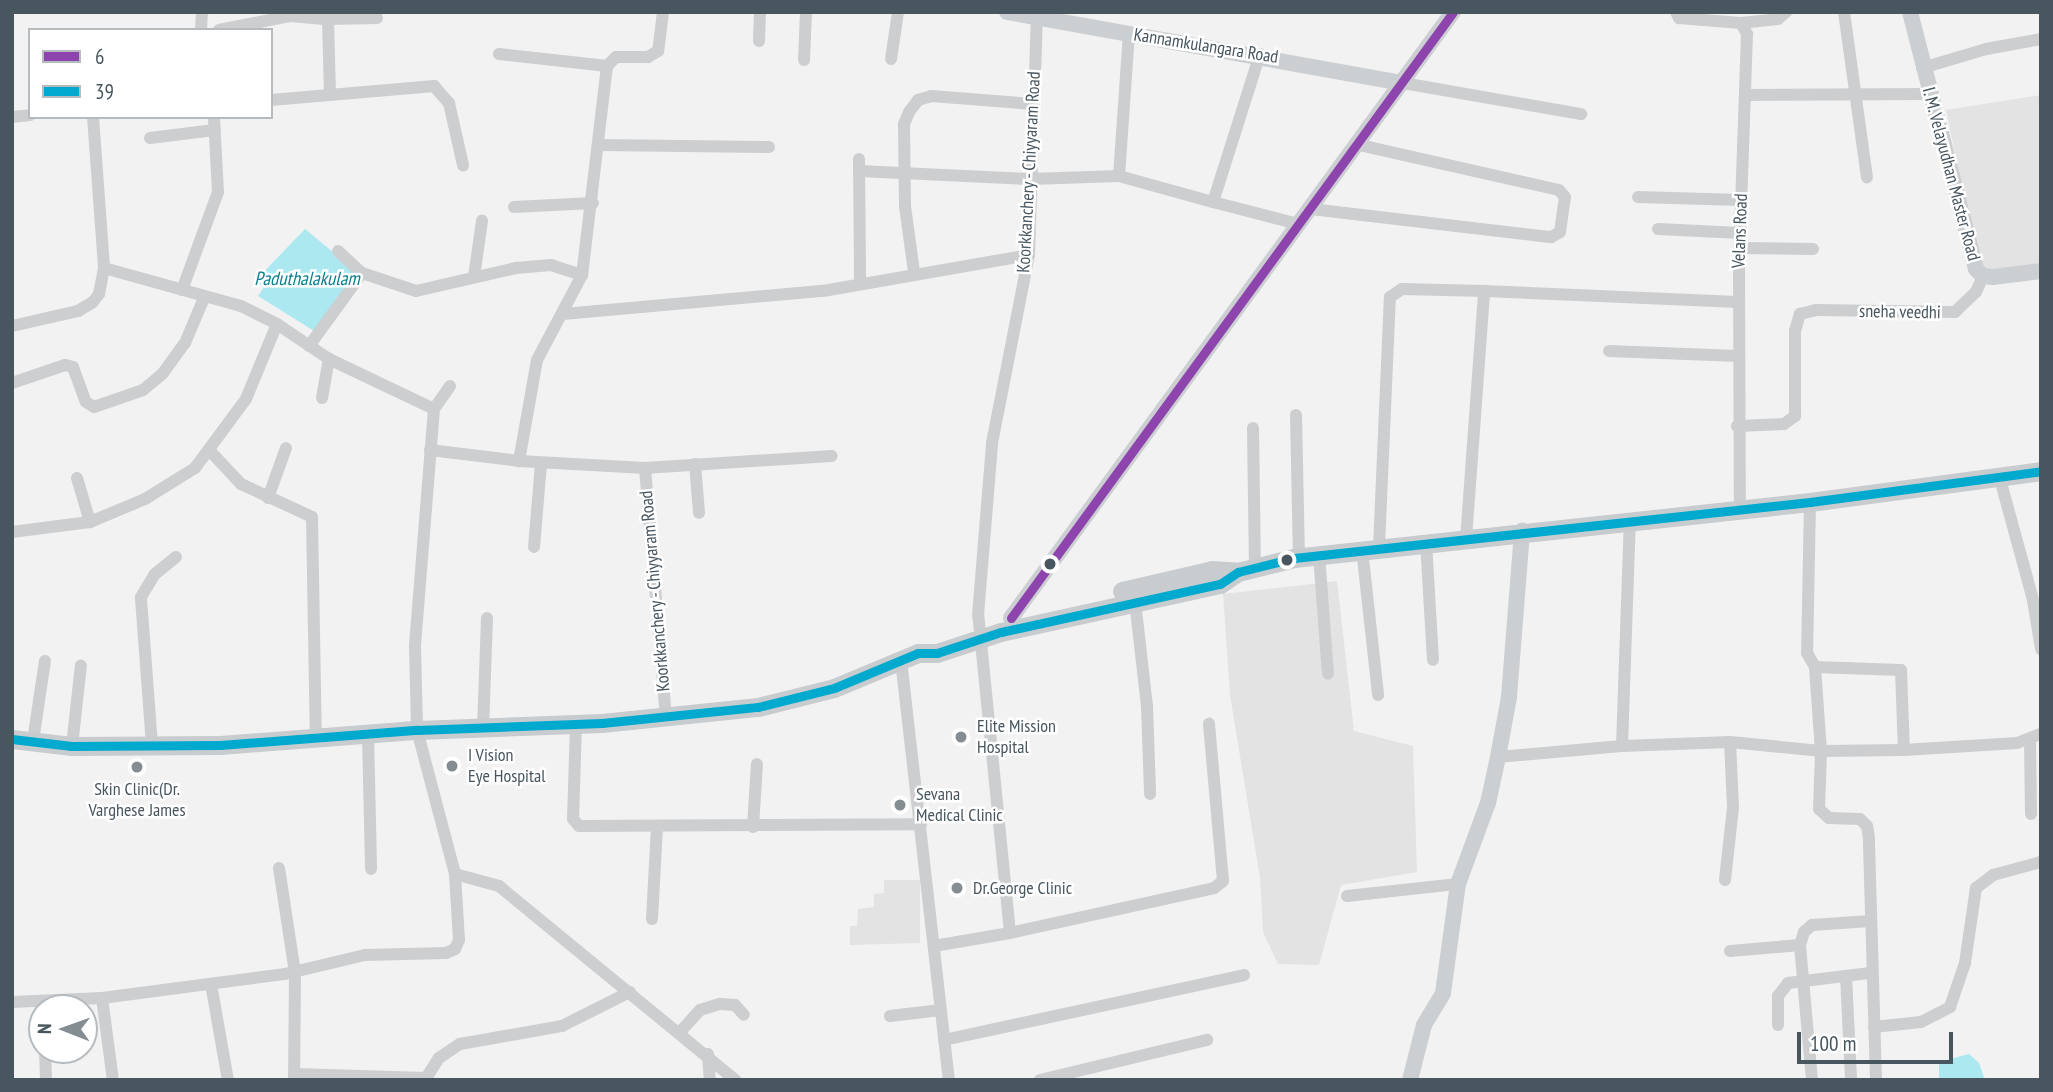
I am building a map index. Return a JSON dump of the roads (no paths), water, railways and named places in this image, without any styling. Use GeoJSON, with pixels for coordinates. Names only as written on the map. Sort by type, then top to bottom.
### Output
{"type":"FeatureCollection","features":[{"type":"Feature","properties":{"kind":"main road"},"geometry":{"type":"LineString","coordinates":[[1006,625],[1212,570],[1246,570],[1309,556],[1371,548],[1810,502],[2000,479],[2041,471]]}},
{"type":"Feature","properties":{"kind":"main road"},"geometry":{"type":"LineString","coordinates":[[12,739],[72,746],[220,745],[417,730],[576,724],[786,703],[910,657],[979,626],[1006,625],[1220,584],[1246,570]]}},
{"type":"Feature","properties":{"kind":"street"},"geometry":{"type":"LineString","coordinates":[[519,461],[537,360],[582,275],[600,145],[607,66],[615,57],[648,57],[658,51],[663,12]]}},
{"type":"Feature","properties":{"kind":"street"},"geometry":{"type":"LineString","coordinates":[[759,41],[760,12]]}},
{"type":"Feature","properties":{"kind":"street"},"geometry":{"type":"LineString","coordinates":[[804,61],[806,12]]}},
{"type":"Feature","properties":{"kind":"street"},"geometry":{"type":"LineString","coordinates":[[891,59],[898,12]]}},
{"type":"Feature","properties":{"kind":"street","name":"Kannamkulangara Road"},"geometry":{"type":"LineString","coordinates":[[1007,12],[1260,54],[1403,83]]}},
{"type":"Feature","properties":{"kind":"street"},"geometry":{"type":"LineString","coordinates":[[1006,625],[1298,224],[1359,145],[1453,12]]}},
{"type":"Feature","properties":{"kind":"street"},"geometry":{"type":"LineString","coordinates":[[1676,12],[1679,18],[1741,23],[1778,19],[1786,12]]}},
{"type":"Feature","properties":{"kind":"street"},"geometry":{"type":"LineString","coordinates":[[1844,12],[1858,94],[1867,177]]}},
{"type":"Feature","properties":{"kind":"street","name":"I. M. Velayudhan Master Road"},"geometry":{"type":"LineString","coordinates":[[1910,12],[1922,68],[1976,269],[1983,276],[2041,271]]}},
{"type":"Feature","properties":{"kind":"street"},"geometry":{"type":"LineString","coordinates":[[229,28],[290,16],[377,18]]}},
{"type":"Feature","properties":{"kind":"street"},"geometry":{"type":"LineString","coordinates":[[328,16],[330,95]]}},
{"type":"Feature","properties":{"kind":"street","name":"Koorkkanchery - Chiyyaram Road"},"geometry":{"type":"LineString","coordinates":[[1010,933],[979,626],[992,443],[1029,255],[1037,19]]}},
{"type":"Feature","properties":{"kind":"street","name":"Velans Road"},"geometry":{"type":"LineString","coordinates":[[1740,509],[1737,426],[1738,302],[1748,34],[1741,23]]}},
{"type":"Feature","properties":{"kind":"street"},"geometry":{"type":"LineString","coordinates":[[1119,176],[1129,34]]}},
{"type":"Feature","properties":{"kind":"street"},"geometry":{"type":"LineString","coordinates":[[1922,68],[1986,49],[2041,39]]}},
{"type":"Feature","properties":{"kind":"street"},"geometry":{"type":"LineString","coordinates":[[499,54],[607,66]]}},
{"type":"Feature","properties":{"kind":"street"},"geometry":{"type":"LineString","coordinates":[[1213,202],[1260,54]]}},
{"type":"Feature","properties":{"kind":"street"},"geometry":{"type":"LineString","coordinates":[[1403,83],[1581,114]]}},
{"type":"Feature","properties":{"kind":"street"},"geometry":{"type":"LineString","coordinates":[[273,100],[434,86],[449,103],[463,165]]}},
{"type":"Feature","properties":{"kind":"street"},"geometry":{"type":"LineString","coordinates":[[1745,95],[1929,94]]}},
{"type":"Feature","properties":{"kind":"street"},"geometry":{"type":"LineString","coordinates":[[914,272],[905,171],[904,124],[918,100],[931,96],[1033,104]]}},
{"type":"Feature","properties":{"kind":"street"},"geometry":{"type":"LineString","coordinates":[[12,326],[78,311],[93,302],[99,293],[104,268],[93,119]]}},
{"type":"Feature","properties":{"kind":"street"},"geometry":{"type":"LineString","coordinates":[[150,138],[215,124],[218,192],[182,290]]}},
{"type":"Feature","properties":{"kind":"street"},"geometry":{"type":"LineString","coordinates":[[600,145],[769,146]]}},
{"type":"Feature","properties":{"kind":"street"},"geometry":{"type":"LineString","coordinates":[[1311,209],[1551,237],[1560,232],[1565,197],[1559,190],[1359,145]]}},
{"type":"Feature","properties":{"kind":"street"},"geometry":{"type":"LineString","coordinates":[[860,284],[859,165],[905,171],[1031,179],[1119,176],[1298,224]]}},
{"type":"Feature","properties":{"kind":"street"},"geometry":{"type":"LineString","coordinates":[[1638,197],[1741,200]]}},
{"type":"Feature","properties":{"kind":"street"},"geometry":{"type":"LineString","coordinates":[[514,207],[593,203]]}},
{"type":"Feature","properties":{"kind":"street"},"geometry":{"type":"LineString","coordinates":[[474,277],[482,221]]}},
{"type":"Feature","properties":{"kind":"street"},"geometry":{"type":"LineString","coordinates":[[1658,229],[1740,233]]}},
{"type":"Feature","properties":{"kind":"street"},"geometry":{"type":"LineString","coordinates":[[1739,248],[1813,249]]}},
{"type":"Feature","properties":{"kind":"street"},"geometry":{"type":"LineString","coordinates":[[338,251],[362,272],[416,291],[474,277],[551,265],[582,275]]}},
{"type":"Feature","properties":{"kind":"street"},"geometry":{"type":"LineString","coordinates":[[563,314],[860,284],[914,272],[1029,255]]}},
{"type":"Feature","properties":{"kind":"street"},"geometry":{"type":"LineString","coordinates":[[104,268],[204,298],[241,306],[277,324],[328,359],[434,409]]}},
{"type":"Feature","properties":{"kind":"street"},"geometry":{"type":"LineString","coordinates":[[309,346],[362,272]]}},
{"type":"Feature","properties":{"kind":"street","name":"sneha veedhi"},"geometry":{"type":"LineString","coordinates":[[1737,426],[1784,424],[1795,416],[1795,331],[1800,313],[1816,310],[1955,312],[1976,292],[1983,276]]}},
{"type":"Feature","properties":{"kind":"street"},"geometry":{"type":"LineString","coordinates":[[1378,695],[1371,548],[1390,297],[1402,289],[1484,290],[1738,302]]}},
{"type":"Feature","properties":{"kind":"street"},"geometry":{"type":"LineString","coordinates":[[1466,539],[1484,290]]}},
{"type":"Feature","properties":{"kind":"street"},"geometry":{"type":"LineString","coordinates":[[12,383],[65,365],[73,368],[86,402],[94,407],[143,390],[163,373],[185,343],[204,298]]}},
{"type":"Feature","properties":{"kind":"street"},"geometry":{"type":"LineString","coordinates":[[12,532],[90,522],[145,499],[195,468],[211,452],[246,399],[277,324]]}},
{"type":"Feature","properties":{"kind":"street"},"geometry":{"type":"LineString","coordinates":[[1609,351],[1738,356]]}},
{"type":"Feature","properties":{"kind":"street"},"geometry":{"type":"LineString","coordinates":[[322,398],[328,359]]}},
{"type":"Feature","properties":{"kind":"street"},"geometry":{"type":"LineString","coordinates":[[98,998],[295,972],[365,956],[455,949],[459,940],[455,874],[417,730],[415,646],[434,409],[450,386]]}},
{"type":"Feature","properties":{"kind":"street"},"geometry":{"type":"LineString","coordinates":[[1296,415],[1309,556],[1328,674]]}},
{"type":"Feature","properties":{"kind":"street"},"geometry":{"type":"LineString","coordinates":[[1246,570],[1253,428]]}},
{"type":"Feature","properties":{"kind":"street"},"geometry":{"type":"LineString","coordinates":[[268,498],[285,448]]}},
{"type":"Feature","properties":{"kind":"street","name":"Koorkkanchery - Chiyyaram Road"},"geometry":{"type":"LineString","coordinates":[[430,450],[541,463],[645,468],[666,717]]}},
{"type":"Feature","properties":{"kind":"street"},"geometry":{"type":"LineString","coordinates":[[211,452],[241,484],[312,517],[316,737]]}},
{"type":"Feature","properties":{"kind":"street"},"geometry":{"type":"LineString","coordinates":[[645,468],[832,456]]}},
{"type":"Feature","properties":{"kind":"street"},"geometry":{"type":"LineString","coordinates":[[534,547],[541,463]]}},
{"type":"Feature","properties":{"kind":"street"},"geometry":{"type":"LineString","coordinates":[[695,464],[699,513]]}},
{"type":"Feature","properties":{"kind":"street"},"geometry":{"type":"LineString","coordinates":[[77,478],[90,522]]}},
{"type":"Feature","properties":{"kind":"street"},"geometry":{"type":"LineString","coordinates":[[2000,479],[2033,600],[2041,649]]}},
{"type":"Feature","properties":{"kind":"street"},"geometry":{"type":"LineString","coordinates":[[1810,502],[1807,653],[1815,667],[1822,816],[1860,819],[1867,826],[1870,972],[1876,1080]]}},
{"type":"Feature","properties":{"kind":"street"},"geometry":{"type":"LineString","coordinates":[[1622,746],[1630,522]]}},
{"type":"Feature","properties":{"kind":"street"},"geometry":{"type":"LineString","coordinates":[[1410,1080],[1424,1025],[1443,993],[1458,884],[1488,803],[1498,757],[1508,697],[1522,531]]}},
{"type":"Feature","properties":{"kind":"street"},"geometry":{"type":"LineString","coordinates":[[1426,542],[1433,660]]}},
{"type":"Feature","properties":{"kind":"street"},"geometry":{"type":"LineString","coordinates":[[152,744],[141,597],[155,574],[176,557]]}},
{"type":"Feature","properties":{"kind":"street"},"geometry":{"type":"LineString","coordinates":[[1135,601],[1147,706],[1150,794]]}},
{"type":"Feature","properties":{"kind":"street"},"geometry":{"type":"LineString","coordinates":[[484,728],[487,618]]}},
{"type":"Feature","properties":{"kind":"street"},"geometry":{"type":"LineString","coordinates":[[910,657],[921,824],[949,1080]]}},
{"type":"Feature","properties":{"kind":"street"},"geometry":{"type":"LineString","coordinates":[[33,741],[45,661]]}},
{"type":"Feature","properties":{"kind":"street"},"geometry":{"type":"LineString","coordinates":[[72,746],[81,665]]}},
{"type":"Feature","properties":{"kind":"street"},"geometry":{"type":"LineString","coordinates":[[1815,667],[1901,670],[1904,750]]}},
{"type":"Feature","properties":{"kind":"street"},"geometry":{"type":"LineString","coordinates":[[576,724],[573,819],[579,826],[921,824]]}},
{"type":"Feature","properties":{"kind":"street"},"geometry":{"type":"LineString","coordinates":[[934,946],[1010,933],[1214,888],[1223,881],[1209,724]]}},
{"type":"Feature","properties":{"kind":"street"},"geometry":{"type":"LineString","coordinates":[[368,734],[371,869]]}},
{"type":"Feature","properties":{"kind":"street"},"geometry":{"type":"LineString","coordinates":[[1498,757],[1622,746],[1730,742],[1821,751],[1904,750],[2035,737],[2031,814]]}},
{"type":"Feature","properties":{"kind":"street"},"geometry":{"type":"LineString","coordinates":[[1726,880],[1733,807],[1730,742]]}},
{"type":"Feature","properties":{"kind":"street"},"geometry":{"type":"LineString","coordinates":[[753,827],[757,765]]}},
{"type":"Feature","properties":{"kind":"street"},"geometry":{"type":"LineString","coordinates":[[652,919],[657,827]]}},
{"type":"Feature","properties":{"kind":"street"},"geometry":{"type":"LineString","coordinates":[[1874,1027],[1921,1022],[1950,1007],[1965,963],[1976,888],[1993,875],[2041,862]]}},
{"type":"Feature","properties":{"kind":"street"},"geometry":{"type":"LineString","coordinates":[[279,868],[295,972],[294,1077],[426,1079],[439,1058],[460,1044],[562,1026],[630,992]]}},
{"type":"Feature","properties":{"kind":"street"},"geometry":{"type":"LineString","coordinates":[[455,874],[499,886],[681,1031],[735,1080]]}},
{"type":"Feature","properties":{"kind":"street"},"geometry":{"type":"LineString","coordinates":[[1347,896],[1458,884]]}},
{"type":"Feature","properties":{"kind":"street"},"geometry":{"type":"LineString","coordinates":[[1812,1080],[1800,945],[1812,925],[1870,921]]}},
{"type":"Feature","properties":{"kind":"street"},"geometry":{"type":"LineString","coordinates":[[1730,951],[1800,945]]}},
{"type":"Feature","properties":{"kind":"street"},"geometry":{"type":"LineString","coordinates":[[1778,1025],[1781,989],[1803,981],[1870,972]]}},
{"type":"Feature","properties":{"kind":"street"},"geometry":{"type":"LineString","coordinates":[[944,1040],[1244,975]]}},
{"type":"Feature","properties":{"kind":"street"},"geometry":{"type":"LineString","coordinates":[[1846,976],[1851,1080]]}},
{"type":"Feature","properties":{"kind":"street"},"geometry":{"type":"LineString","coordinates":[[211,984],[228,1080]]}},
{"type":"Feature","properties":{"kind":"street"},"geometry":{"type":"LineString","coordinates":[[102,998],[113,1080]]}},
{"type":"Feature","properties":{"kind":"street"},"geometry":{"type":"LineString","coordinates":[[681,1031],[700,1010],[720,1004],[734,1005],[744,1015]]}},
{"type":"Feature","properties":{"kind":"street"},"geometry":{"type":"LineString","coordinates":[[890,1016],[941,1010]]}},
{"type":"Feature","properties":{"kind":"street"},"geometry":{"type":"LineString","coordinates":[[1040,1080],[1208,1040]]}},
{"type":"Feature","properties":{"kind":"street"},"geometry":{"type":"LineString","coordinates":[[708,1054],[710,1080]]}},
{"type":"Feature","properties":{"kind":"water","name":"Paduthalakulam"},"geometry":{"type":"Polygon","coordinates":[[[305,229],[356,271],[314,331],[258,296],[264,287],[256,280],[305,229]]]}},
{"type":"Feature","properties":{"kind":"water"},"geometry":{"type":"Polygon","coordinates":[[[1969,1054],[1979,1063],[1985,1080],[1939,1080],[1939,1062],[1969,1054]]]}},
{"type":"Feature","properties":{"kind":"place","name":"Elite Mission Hospital"},"geometry":{"type":"Point","coordinates":[961,737]}},
{"type":"Feature","properties":{"kind":"place","name":"I Vision Eye Hospital"},"geometry":{"type":"Point","coordinates":[452,766]}},
{"type":"Feature","properties":{"kind":"place","name":"Skin Clinic(Dr. Varghese James"},"geometry":{"type":"Point","coordinates":[137,767]}},
{"type":"Feature","properties":{"kind":"place","name":"Sevana Medical Clinic"},"geometry":{"type":"Point","coordinates":[900,805]}},
{"type":"Feature","properties":{"kind":"place","name":"Dr.George Clinic"},"geometry":{"type":"Point","coordinates":[957,888]}}]}
